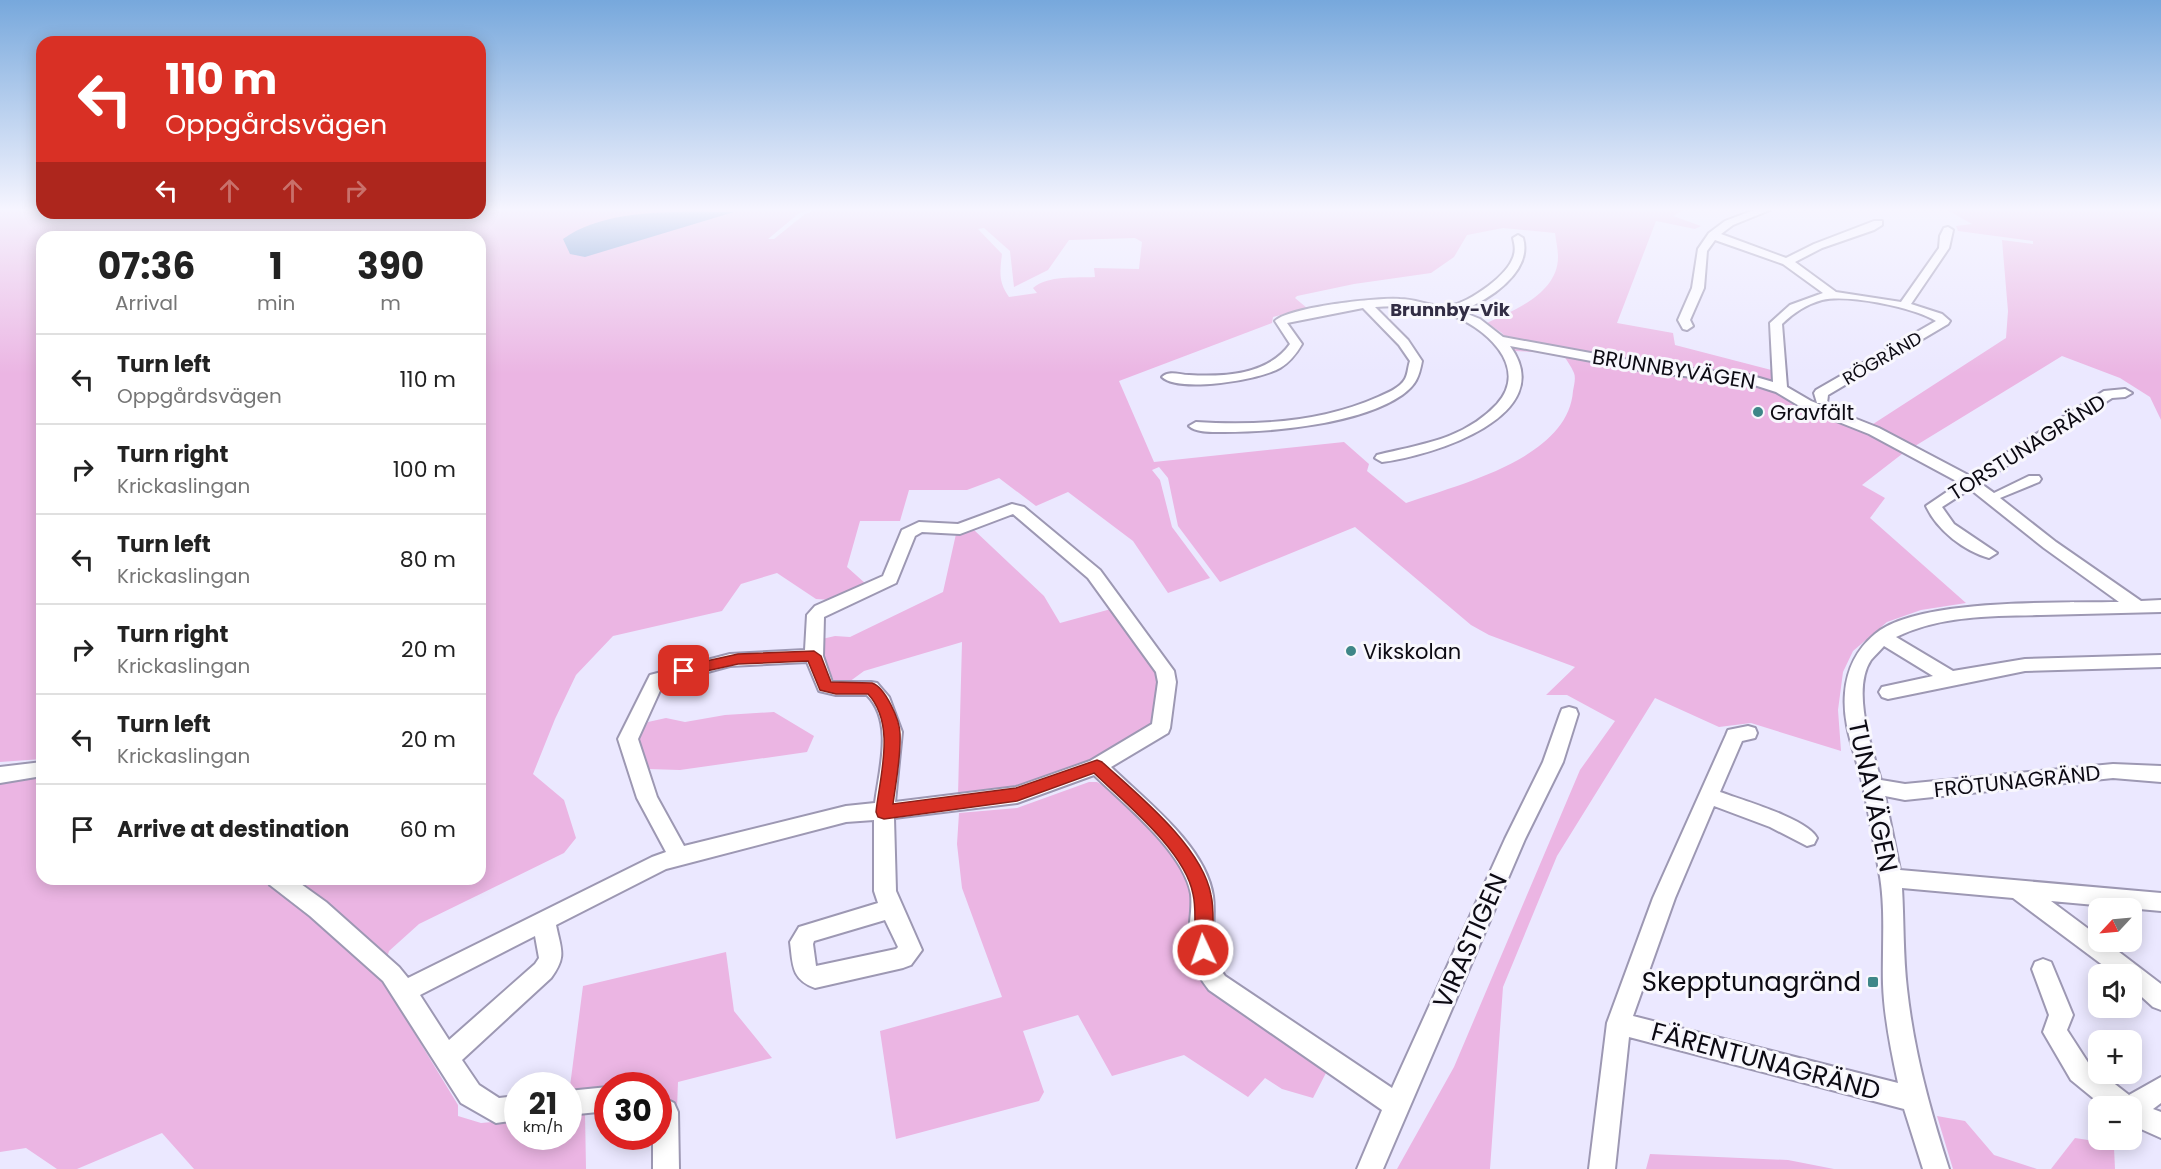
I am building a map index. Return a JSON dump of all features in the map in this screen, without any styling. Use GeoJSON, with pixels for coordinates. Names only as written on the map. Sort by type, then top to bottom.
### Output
{"type":"FeatureCollection","features":[{"type":"Feature","properties":{"kind":"street"},"geometry":{"type":"LineString","coordinates":[[1448,310],[1492,289],[1510,273],[1514,265]]}},
{"type":"Feature","properties":{"kind":"street"},"geometry":{"type":"LineString","coordinates":[[1687,326],[1684,320],[1698,288],[1701,265]]}},
{"type":"Feature","properties":{"kind":"street"},"geometry":{"type":"LineString","coordinates":[[1790,265],[1833,296]]}},
{"type":"Feature","properties":{"kind":"street"},"geometry":{"type":"LineString","coordinates":[[1781,389],[1778,376],[1776,323],[1790,309],[1809,301],[1833,296],[1904,306],[1933,265]]}},
{"type":"Feature","properties":{"kind":"street","name":"BRUNNBYVÄGEN"},"geometry":{"type":"LineString","coordinates":[[1169,377],[1185,380],[1249,375],[1284,362],[1292,354],[1296,344],[1281,321],[1320,311],[1398,302],[1448,310],[1476,322],[1499,340],[1656,369],[1749,379],[1781,389],[1806,404],[1880,434],[1970,482],[2050,545],[2135,605]]}},
{"type":"Feature","properties":{"kind":"street"},"geometry":{"type":"LineString","coordinates":[[1196,426],[1218,429],[1298,422],[1355,410],[1393,395],[1411,381],[1416,361],[1404,343],[1366,304]]}},
{"type":"Feature","properties":{"kind":"street","name":"RÖGRÄND"},"geometry":{"type":"LineString","coordinates":[[1822,400],[1821,393],[1944,321],[1941,317],[1904,306]]}},
{"type":"Feature","properties":{"kind":"street"},"geometry":{"type":"LineString","coordinates":[[1382,458],[1402,457],[1452,440],[1474,429],[1508,400],[1515,382],[1515,366],[1510,354],[1499,340]]}},
{"type":"Feature","properties":{"kind":"street","name":"TORSTUNAGRÄND"},"geometry":{"type":"LineString","coordinates":[[1989,553],[1970,543],[1937,516],[1934,506],[2109,394],[2125,393]]}},
{"type":"Feature","properties":{"kind":"street"},"geometry":{"type":"LineString","coordinates":[[2001,494],[2034,478]]}},
{"type":"Feature","properties":{"kind":"street"},"geometry":{"type":"LineString","coordinates":[[404,991],[679,855],[846,814],[884,812],[1017,795],[1097,766],[1161,728],[1167,682],[1165,671],[1094,574],[1019,510],[1012,509],[960,529],[919,527],[908,533],[890,579],[821,610],[816,615],[814,656],[825,686],[836,689],[872,688],[880,697],[893,732],[884,812],[885,891],[911,950],[903,958],[815,978],[806,972],[801,942],[807,934],[891,909]]}},
{"type":"Feature","properties":{"kind":"street","name":"TUNAVÄGEN"},"geometry":{"type":"LineString","coordinates":[[1936,1169],[1914,1100],[1895,988],[1891,878],[1873,786],[1855,722],[1854,694],[1857,669],[1863,658],[1882,637],[1911,623],[1986,611],[2161,606]]}},
{"type":"Feature","properties":{"kind":"street"},"geometry":{"type":"LineString","coordinates":[[1882,637],[1952,678]]}},
{"type":"Feature","properties":{"kind":"street"},"geometry":{"type":"LineString","coordinates":[[679,855],[647,798],[628,739],[656,680],[730,660],[814,656]]}},
{"type":"Feature","properties":{"kind":"street"},"geometry":{"type":"LineString","coordinates":[[1888,692],[2025,665],[2161,661]]}},
{"type":"Feature","properties":{"kind":"street","name":"VIRASTIGEN"},"geometry":{"type":"LineString","coordinates":[[1370,1169],[1396,1105],[1523,821],[1561,743],[1569,714]]}},
{"type":"Feature","properties":{"kind":"street","name":"FÄRENTUNAGRÄND"},"geometry":{"type":"LineString","coordinates":[[1602,1169],[1619,1023],[1664,898],[1735,735],[1748,733]]}},
{"type":"Feature","properties":{"kind":"street"},"geometry":{"type":"LineString","coordinates":[[1097,766],[1163,829],[1193,868],[1202,895],[1201,933],[1205,967],[1216,983],[1396,1105]]}},
{"type":"Feature","properties":{"kind":"street"},"geometry":{"type":"LineString","coordinates":[[0,775],[36,770]]}},
{"type":"Feature","properties":{"kind":"street","name":"FRÖTUNAGRÄND"},"geometry":{"type":"LineString","coordinates":[[1873,786],[1905,792],[2113,771],[2161,774]]}},
{"type":"Feature","properties":{"kind":"street"},"geometry":{"type":"LineString","coordinates":[[1710,796],[1777,821],[1807,838]]}},
{"type":"Feature","properties":{"kind":"street"},"geometry":{"type":"LineString","coordinates":[[1891,878],[2161,902]]}},
{"type":"Feature","properties":{"kind":"street"},"geometry":{"type":"LineString","coordinates":[[286,885],[318,909],[391,974],[470,1094],[496,1111],[504,1110]]}},
{"type":"Feature","properties":{"kind":"street"},"geometry":{"type":"LineString","coordinates":[[2018,889],[2136,977],[2161,999]]}},
{"type":"Feature","properties":{"kind":"street"},"geometry":{"type":"LineString","coordinates":[[446,1059],[543,971],[551,960],[544,921]]}},
{"type":"Feature","properties":{"kind":"street"},"geometry":{"type":"LineString","coordinates":[[2043,969],[2061,1015],[2055,1032],[2080,1071],[2111,1096]]}},
{"type":"Feature","properties":{"kind":"street","name":"FÄRENTUNAGRÄND"},"geometry":{"type":"LineString","coordinates":[[1619,1023],[1914,1100]]}},
{"type":"Feature","properties":{"kind":"street"},"geometry":{"type":"LineString","coordinates":[[2142,1103],[2161,1089]]}},
{"type":"Feature","properties":{"kind":"street"},"geometry":{"type":"LineString","coordinates":[[2142,1115],[2161,1125]]}},
{"type":"Feature","properties":{"kind":"street"},"geometry":{"type":"LineString","coordinates":[[666,1150],[666,1169]]}},
{"type":"Feature","properties":{"kind":"shaded area"},"geometry":{"type":"Polygon","coordinates":[[[0,265],[36,265],[36,759],[0,762],[0,265]]]}},
{"type":"Feature","properties":{"kind":"shaded area"},"geometry":{"type":"Polygon","coordinates":[[[486,265],[1001,265],[1001,281],[1009,297],[1037,293],[1033,288],[1054,279],[1095,277],[1094,268],[1139,269],[1139,265],[1443,265],[1431,273],[1354,284],[1297,296],[1295,298],[1307,308],[1273,317],[1272,323],[1119,381],[1154,462],[1344,442],[1369,464],[1367,471],[1406,503],[1481,477],[1508,465],[1532,451],[1552,435],[1567,415],[1575,375],[1562,353],[1514,351],[1502,333],[1487,323],[1533,299],[1551,281],[1557,265],[1639,265],[1617,323],[1673,333],[1675,345],[1783,373],[1788,389],[1817,406],[1870,426],[2006,338],[2008,311],[2004,265],[2161,265],[2161,420],[2150,397],[2120,378],[2062,356],[1902,454],[1862,485],[1885,498],[1870,518],[1966,603],[1921,610],[1887,622],[1853,651],[1843,672],[1838,710],[1841,751],[1751,723],[1719,727],[1655,698],[1557,856],[1503,987],[1490,1169],[1397,1169],[1454,1067],[1580,770],[1615,721],[1567,695],[1546,695],[1575,667],[1489,635],[1471,625],[1355,527],[1220,582],[1178,526],[1168,478],[1159,467],[1152,470],[1160,480],[1172,527],[1210,578],[1168,593],[1133,541],[1068,492],[1036,506],[999,478],[967,490],[909,490],[900,521],[860,521],[847,567],[866,584],[831,600],[816,599],[777,573],[741,584],[722,611],[613,636],[576,675],[533,774],[564,800],[576,838],[564,853],[419,924],[389,951],[381,978],[458,1105],[458,1116],[481,1123],[504,1121],[504,1150],[582,1150],[582,1113],[585,1113],[586,1169],[194,1169],[162,1133],[77,1169],[57,1169],[26,1148],[0,1152],[0,782],[36,776],[36,885],[486,885],[486,265]]]}},
{"type":"Feature","properties":{"kind":"shaded area"},"geometry":{"type":"Polygon","coordinates":[[[1012,265],[1052,265],[1048,270],[1014,287],[1012,265]]]}},
{"type":"Feature","properties":{"kind":"shaded area"},"geometry":{"type":"Polygon","coordinates":[[[974,530],[1044,596],[1060,623],[1111,609],[1155,671],[1161,684],[1157,717],[1150,728],[1088,761],[1018,785],[958,795],[962,642],[864,671],[849,682],[834,681],[825,661],[822,639],[835,636],[850,637],[943,592],[956,534],[974,530]]]}},
{"type":"Feature","properties":{"kind":"shaded area"},"geometry":{"type":"Polygon","coordinates":[[[774,712],[814,736],[807,752],[680,770],[648,769],[638,740],[648,722],[666,718],[685,722],[725,715],[774,712]]]}},
{"type":"Feature","properties":{"kind":"shaded area"},"geometry":{"type":"Polygon","coordinates":[[[1089,782],[1097,782],[1111,790],[1166,842],[1195,893],[1200,970],[1327,1071],[1313,1098],[1282,1089],[1265,1078],[1248,1097],[1184,1055],[1112,1076],[1078,1015],[1023,1031],[1044,1092],[1039,1101],[896,1139],[880,1031],[1002,997],[962,888],[957,844],[959,813],[1017,808],[1089,782]]]}},
{"type":"Feature","properties":{"kind":"shaded area"},"geometry":{"type":"Polygon","coordinates":[[[726,952],[734,1011],[772,1058],[678,1082],[677,1108],[672,1103],[672,1072],[594,1072],[594,1091],[582,1093],[582,1072],[572,1072],[583,986],[726,952]]]}},
{"type":"Feature","properties":{"kind":"shaded area"},"geometry":{"type":"Polygon","coordinates":[[[1937,1116],[1965,1121],[1994,1155],[2037,1169],[1953,1169],[1937,1116]]]}},
{"type":"Feature","properties":{"kind":"shaded area"},"geometry":{"type":"Polygon","coordinates":[[[2075,1138],[2088,1140],[2088,1150],[2114,1150],[2115,1169],[2051,1169],[2075,1138]]]}},
{"type":"Feature","properties":{"kind":"shaded area"},"geometry":{"type":"Polygon","coordinates":[[[1650,1154],[1788,1160],[1834,1169],[1646,1169],[1650,1154]]]}},
{"type":"Feature","properties":{"kind":"place","name":"Gravfält"},"geometry":{"type":"Point","coordinates":[1758,412]}},
{"type":"Feature","properties":{"kind":"place","name":"Vikskolan"},"geometry":{"type":"Point","coordinates":[1351,651]}},
{"type":"Feature","properties":{"kind":"place","name":"Skepptunagränd"},"geometry":{"type":"Point","coordinates":[1873,982]}},
{"type":"Feature","properties":{"kind":"district","name":"Brunnby-Vik"},"geometry":{"type":"Point","coordinates":[1450,309]}},
{"type":"Feature","properties":{"kind":"route"},"geometry":{"type":"LineString","coordinates":[[684,671],[738,659],[814,656],[825,686],[836,689],[872,688],[880,697],[893,732],[884,812],[1017,795],[1097,766],[1163,829],[1193,868],[1202,895],[1203,950]]}}]}
